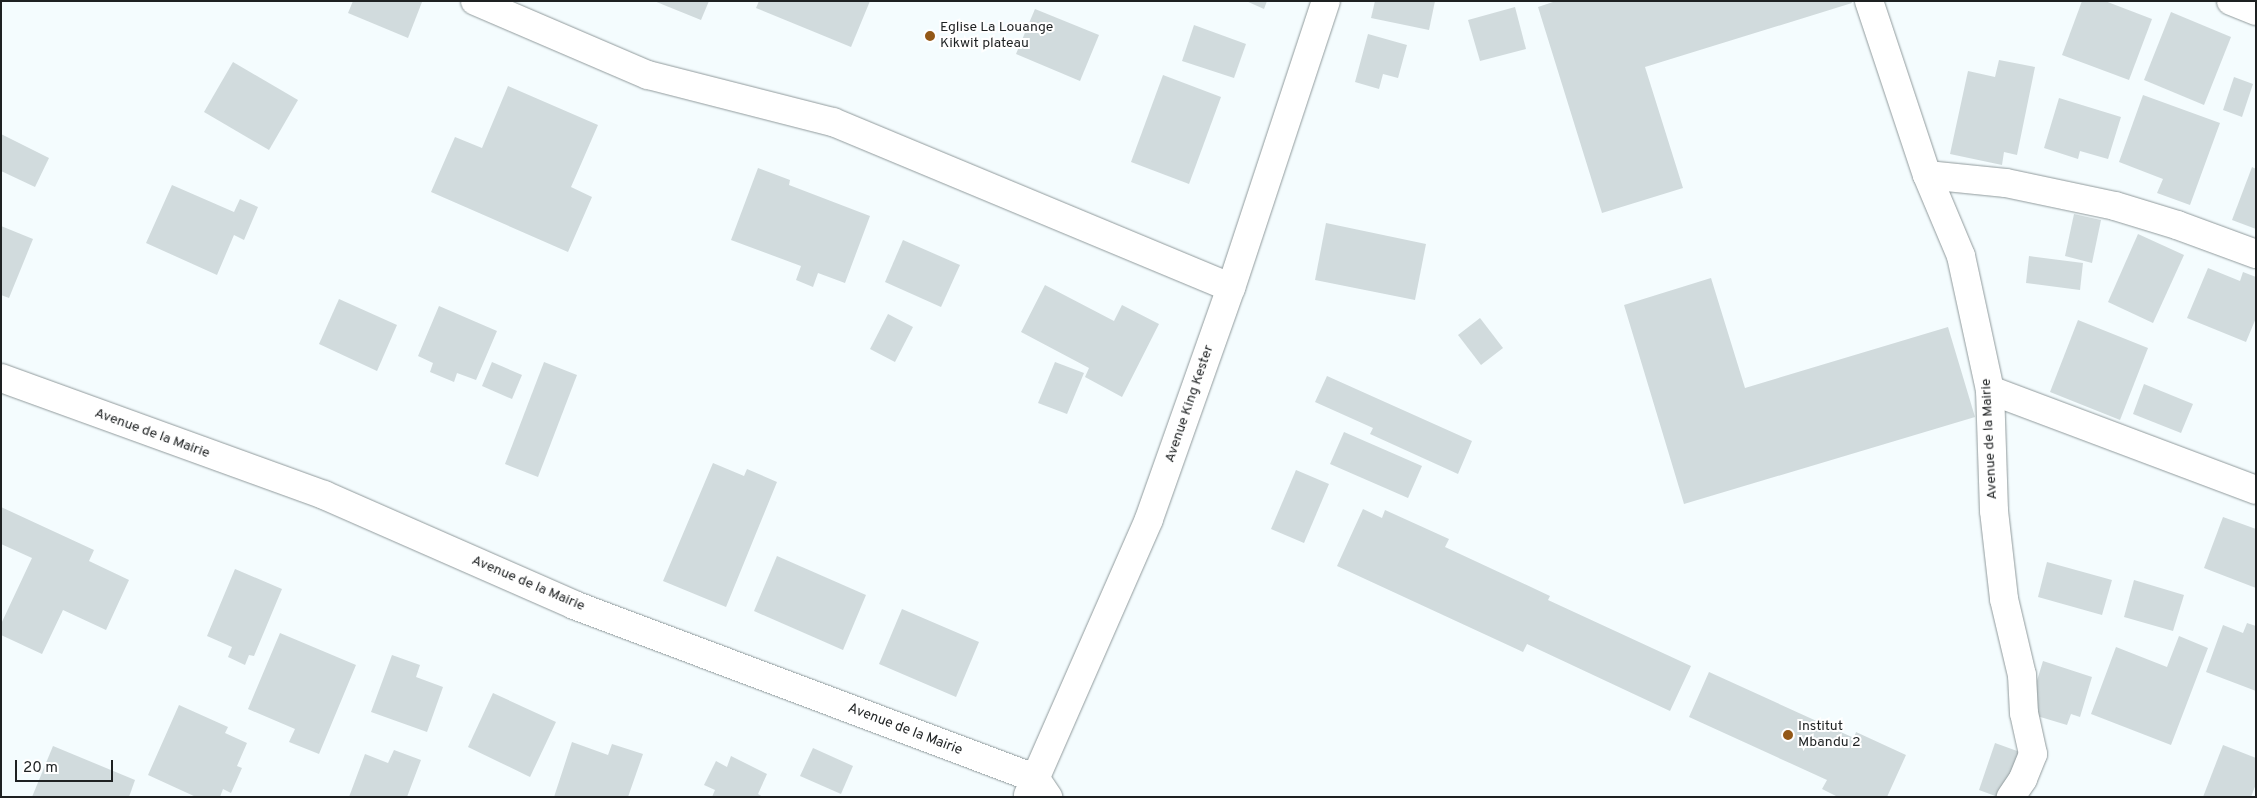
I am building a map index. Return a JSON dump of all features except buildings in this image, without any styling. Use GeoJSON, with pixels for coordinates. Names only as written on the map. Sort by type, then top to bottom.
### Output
{"type":"FeatureCollection","features":[{"type":"Feature","properties":{"kind":"street"},"geometry":{"type":"LineString","coordinates":[[475,1],[648,75],[833,122],[1231,288]]}},
{"type":"Feature","properties":{"kind":"street","name":"Avenue King Kester"},"geometry":{"type":"LineString","coordinates":[[1037,791],[1076,681],[1150,519],[1231,288],[1326,1]]}},
{"type":"Feature","properties":{"kind":"street","name":"Avenue de la Mairie"},"geometry":{"type":"LineString","coordinates":[[1869,1],[1927,175],[1961,256],[1990,390],[1994,510],[2004,600],[2022,675],[2024,713],[2033,754],[2022,779],[2011,797]]}},
{"type":"Feature","properties":{"kind":"street"},"geometry":{"type":"LineString","coordinates":[[2231,1],[2256,11]]}},
{"type":"Feature","properties":{"kind":"street"},"geometry":{"type":"LineString","coordinates":[[1927,175],[2006,183],[2115,206],[2177,225],[2256,254]]}},
{"type":"Feature","properties":{"kind":"street","name":"Avenue de la Mairie"},"geometry":{"type":"LineString","coordinates":[[1,378],[324,495],[574,606],[1037,791]]}},
{"type":"Feature","properties":{"kind":"street"},"geometry":{"type":"LineString","coordinates":[[1990,390],[2256,490]]}},
{"type":"Feature","properties":{"kind":"place","name":"Eglise La Louange Kikwit plateau"},"geometry":{"type":"Point","coordinates":[930,36]}},
{"type":"Feature","properties":{"kind":"place","name":"Institut Mbandu 2"},"geometry":{"type":"Point","coordinates":[1788,735]}}]}
